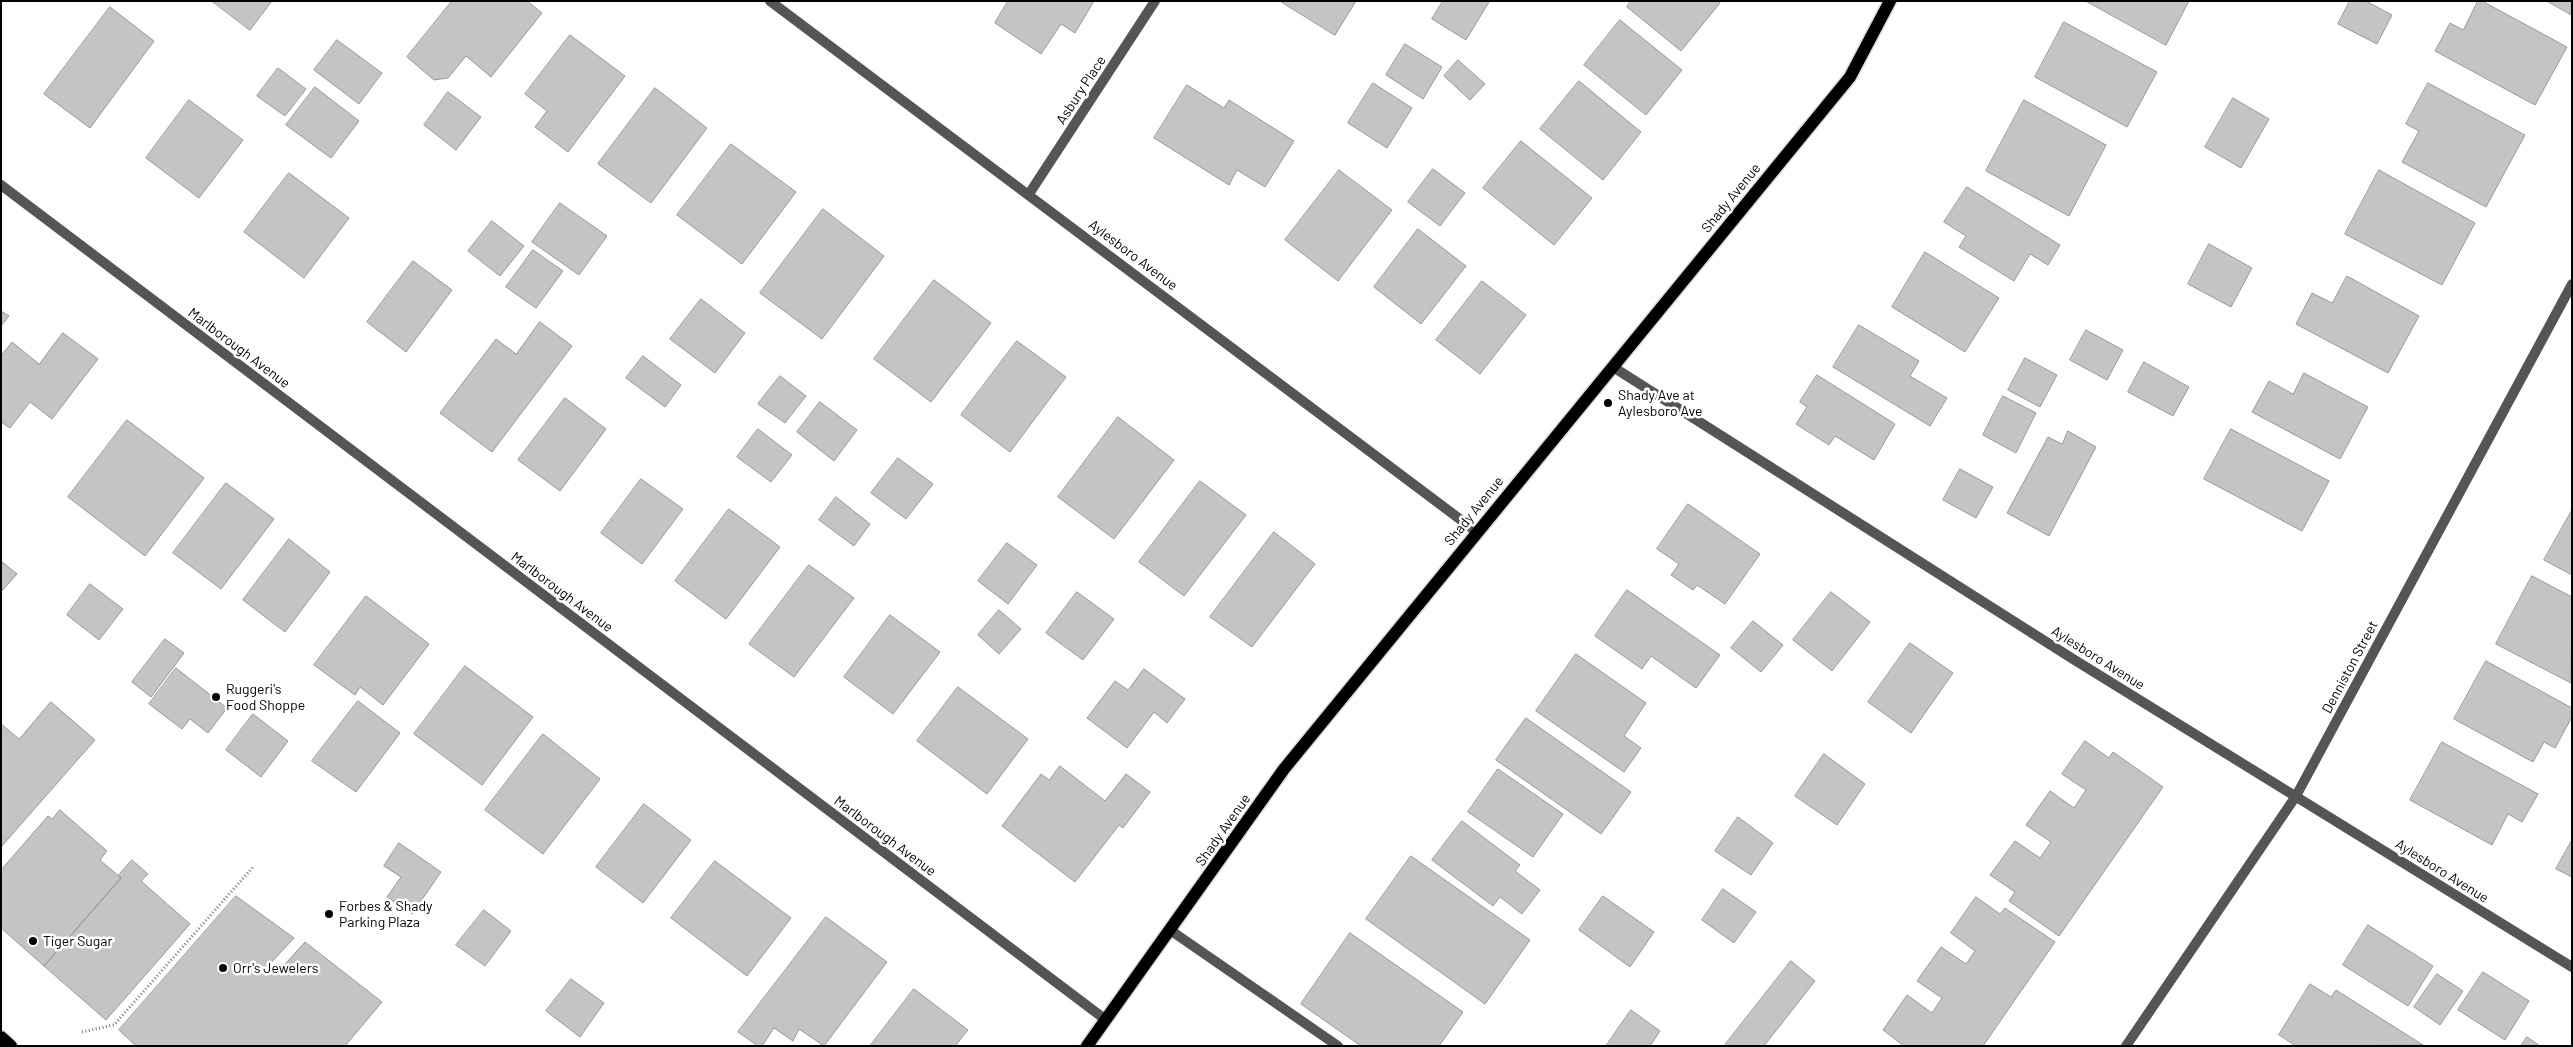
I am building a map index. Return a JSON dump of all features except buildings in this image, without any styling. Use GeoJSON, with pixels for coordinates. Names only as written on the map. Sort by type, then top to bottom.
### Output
{"type":"FeatureCollection","features":[{"type":"Feature","properties":{"kind":"main road","name":"Shady Avenue"},"geometry":{"type":"LineString","coordinates":[[1087,1046],[1284,769],[1850,77],[1890,1]]}},
{"type":"Feature","properties":{"kind":"main road"},"geometry":{"type":"LineString","coordinates":[[1,1037],[11,1046]]}},
{"type":"Feature","properties":{"kind":"street","name":"Aylesboro Avenue"},"geometry":{"type":"LineString","coordinates":[[770,1],[1477,532]]}},
{"type":"Feature","properties":{"kind":"street","name":"Asbury Place"},"geometry":{"type":"LineString","coordinates":[[1029,194],[1155,1]]}},
{"type":"Feature","properties":{"kind":"street","name":"Marlborough Avenue"},"geometry":{"type":"LineString","coordinates":[[1,185],[1106,1020]]}},
{"type":"Feature","properties":{"kind":"street","name":"Denniston Street"},"geometry":{"type":"LineString","coordinates":[[2126,1046],[2296,796],[2572,284]]}},
{"type":"Feature","properties":{"kind":"street","name":"Aylesboro Avenue"},"geometry":{"type":"LineString","coordinates":[[1613,367],[2073,659],[2572,967]]}},
{"type":"Feature","properties":{"kind":"street"},"geometry":{"type":"LineString","coordinates":[[1170,930],[1338,1046]]}},
{"type":"Feature","properties":{"kind":"path"},"geometry":{"type":"LineString","coordinates":[[82,1032],[114,1025],[253,867]]}},
{"type":"Feature","properties":{"kind":"place","name":"Shady Ave at Aylesboro Ave"},"geometry":{"type":"Point","coordinates":[1608,403]}},
{"type":"Feature","properties":{"kind":"place","name":"Ruggeri's Food Shoppe"},"geometry":{"type":"Point","coordinates":[216,697]}},
{"type":"Feature","properties":{"kind":"place","name":"Forbes & Shady Parking Plaza"},"geometry":{"type":"Point","coordinates":[329,914]}},
{"type":"Feature","properties":{"kind":"place","name":"Tiger Sugar"},"geometry":{"type":"Point","coordinates":[33,941]}},
{"type":"Feature","properties":{"kind":"place","name":"Orr's Jewelers"},"geometry":{"type":"Point","coordinates":[223,968]}}]}
